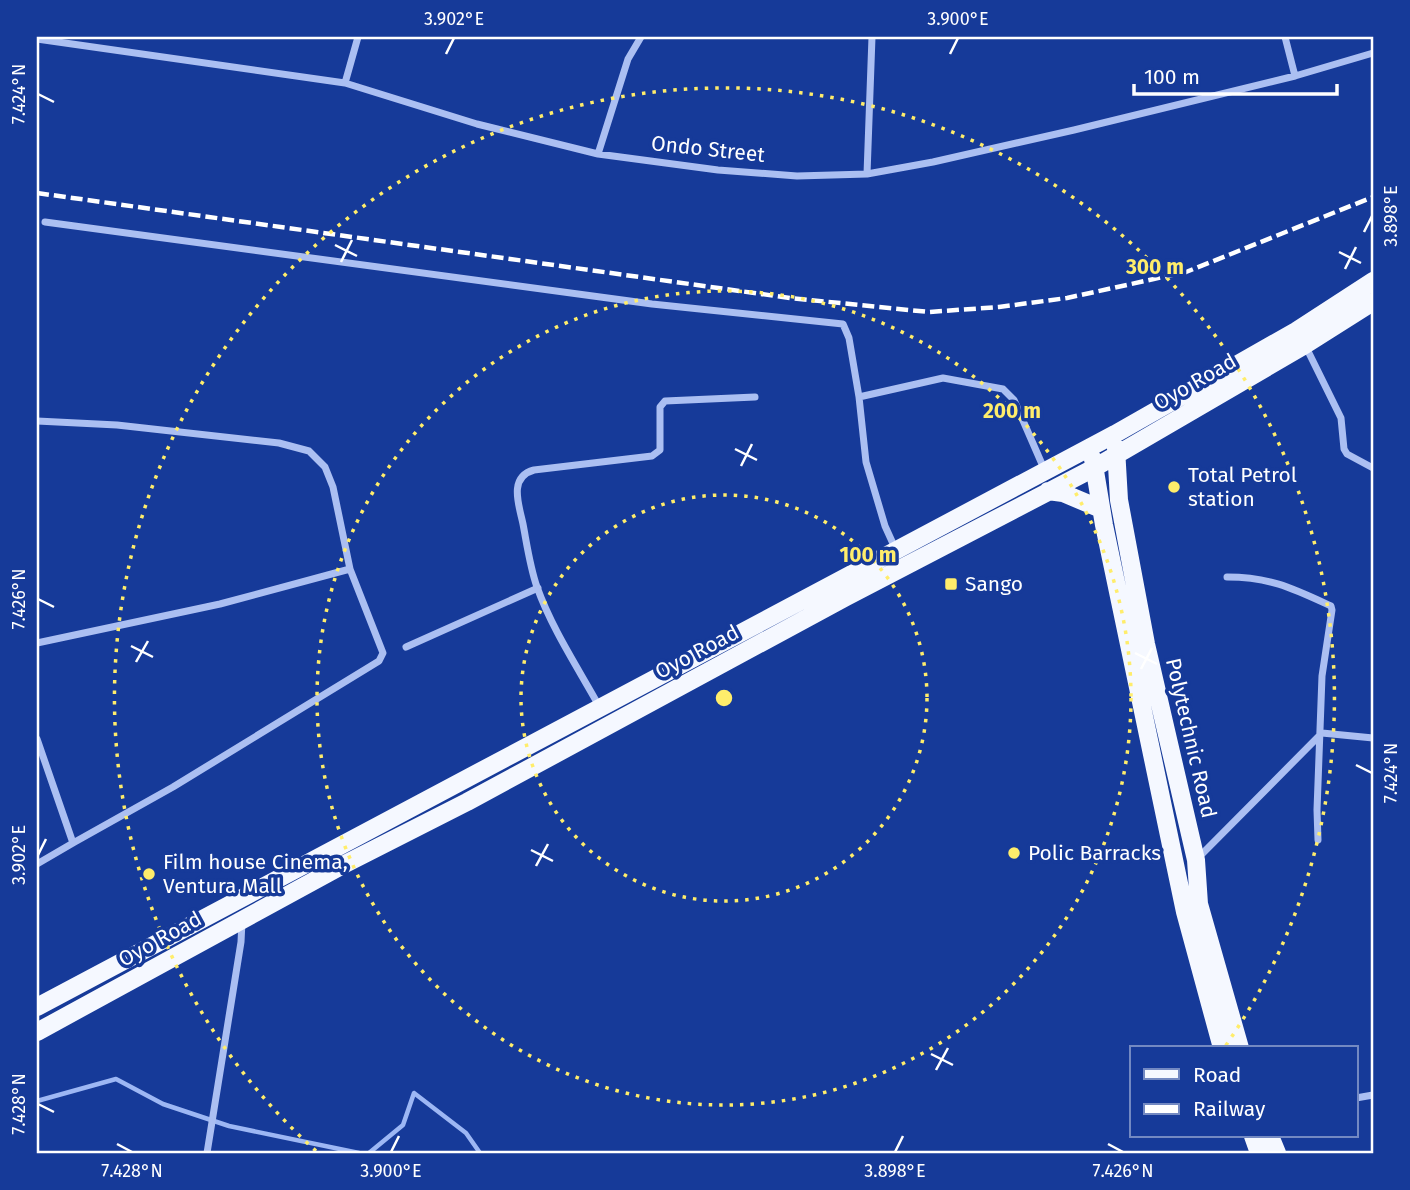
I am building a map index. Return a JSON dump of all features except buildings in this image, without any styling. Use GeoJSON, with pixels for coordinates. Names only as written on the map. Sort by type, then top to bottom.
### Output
{"type":"FeatureCollection","features":[{"type":"Feature","properties":{"kind":"main road","name":"Oyo Road"},"geometry":{"type":"LineString","coordinates":[[37,1007],[1115,434],[1296,331],[1373,281]]}},
{"type":"Feature","properties":{"kind":"main road","name":"Oyo Road"},"geometry":{"type":"LineString","coordinates":[[37,1032],[573,743],[1094,468],[1305,345],[1373,302]]}},
{"type":"Feature","properties":{"kind":"main road","name":"Polytechnic Road"},"geometry":{"type":"LineString","coordinates":[[1115,434],[1119,500],[1138,646],[1185,912],[1221,1046]]}},
{"type":"Feature","properties":{"kind":"main road","name":"Polytechnic Road"},"geometry":{"type":"LineString","coordinates":[[1091,446],[1101,509],[1196,860],[1199,904],[1239,1046]]}},
{"type":"Feature","properties":{"kind":"main road"},"geometry":{"type":"LineString","coordinates":[[1048,491],[1063,493],[1101,509]]}},
{"type":"Feature","properties":{"kind":"main road"},"geometry":{"type":"LineString","coordinates":[[564,726],[573,743]]}},
{"type":"Feature","properties":{"kind":"street"},"geometry":{"type":"LineString","coordinates":[[345,83],[358,37]]}},
{"type":"Feature","properties":{"kind":"street"},"geometry":{"type":"LineString","coordinates":[[598,154],[628,59],[640,37]]}},
{"type":"Feature","properties":{"kind":"street"},"geometry":{"type":"LineString","coordinates":[[867,174],[872,37]]}},
{"type":"Feature","properties":{"kind":"street"},"geometry":{"type":"LineString","coordinates":[[1285,37],[1296,76]]}},
{"type":"Feature","properties":{"kind":"street","name":"Ondo Street"},"geometry":{"type":"LineString","coordinates":[[37,39],[345,83],[477,124],[598,154],[718,170],[797,176],[867,174],[933,162],[1296,76],[1373,53]]}},
{"type":"Feature","properties":{"kind":"street"},"geometry":{"type":"LineString","coordinates":[[44,222],[652,304],[843,324],[849,338],[859,397],[866,462],[885,526],[896,550]]}},
{"type":"Feature","properties":{"kind":"street"},"geometry":{"type":"LineString","coordinates":[[1305,345],[1341,418],[1344,449],[1347,454],[1373,468]]}},
{"type":"Feature","properties":{"kind":"street"},"geometry":{"type":"LineString","coordinates":[[859,397],[943,378],[1003,388],[1014,400],[1045,472]]}},
{"type":"Feature","properties":{"kind":"street"},"geometry":{"type":"LineString","coordinates":[[600,706],[561,638],[538,588],[519,503],[517,485],[522,474],[534,470],[652,456],[660,450],[660,407],[665,401],[755,397]]}},
{"type":"Feature","properties":{"kind":"street"},"geometry":{"type":"LineString","coordinates":[[37,421],[117,425],[279,443],[309,451],[325,467],[333,487],[350,569],[383,653],[379,661],[173,787],[37,864]]}},
{"type":"Feature","properties":{"kind":"street"},"geometry":{"type":"LineString","coordinates":[[37,643],[220,604],[350,569]]}},
{"type":"Feature","properties":{"kind":"street"},"geometry":{"type":"LineString","coordinates":[[1227,577],[1261,578],[1296,589],[1331,606],[1322,676],[1318,840]]}},
{"type":"Feature","properties":{"kind":"street"},"geometry":{"type":"LineString","coordinates":[[407,647],[538,588]]}},
{"type":"Feature","properties":{"kind":"street"},"geometry":{"type":"LineString","coordinates":[[1322,733],[1373,738]]}},
{"type":"Feature","properties":{"kind":"street"},"geometry":{"type":"LineString","coordinates":[[1196,860],[1322,733]]}},
{"type":"Feature","properties":{"kind":"street"},"geometry":{"type":"LineString","coordinates":[[37,739],[73,843]]}},
{"type":"Feature","properties":{"kind":"street"},"geometry":{"type":"LineString","coordinates":[[207,1153],[242,942],[242,920]]}},
{"type":"Feature","properties":{"kind":"waterway"},"geometry":{"type":"LineString","coordinates":[[37,1101],[116,1079],[163,1104],[229,1126],[359,1153]]}},
{"type":"Feature","properties":{"kind":"waterway"},"geometry":{"type":"LineString","coordinates":[[369,1153],[403,1125],[414,1093],[466,1133],[480,1153]]}},
{"type":"Feature","properties":{"kind":"railway"},"geometry":{"type":"LineString","coordinates":[[37,193],[790,298],[929,312],[1067,298],[1186,272],[1373,197]]}},
{"type":"Feature","properties":{"kind":"place","name":"Total Petrol station"},"geometry":{"type":"Point","coordinates":[1174,487]}},
{"type":"Feature","properties":{"kind":"place","name":"Sango"},"geometry":{"type":"Point","coordinates":[951,584]}},
{"type":"Feature","properties":{"kind":"place","name":"Polic Barracks"},"geometry":{"type":"Point","coordinates":[1014,853]}},
{"type":"Feature","properties":{"kind":"place","name":"Film house Cinema, Ventura Mall"},"geometry":{"type":"Point","coordinates":[149,874]}}]}
